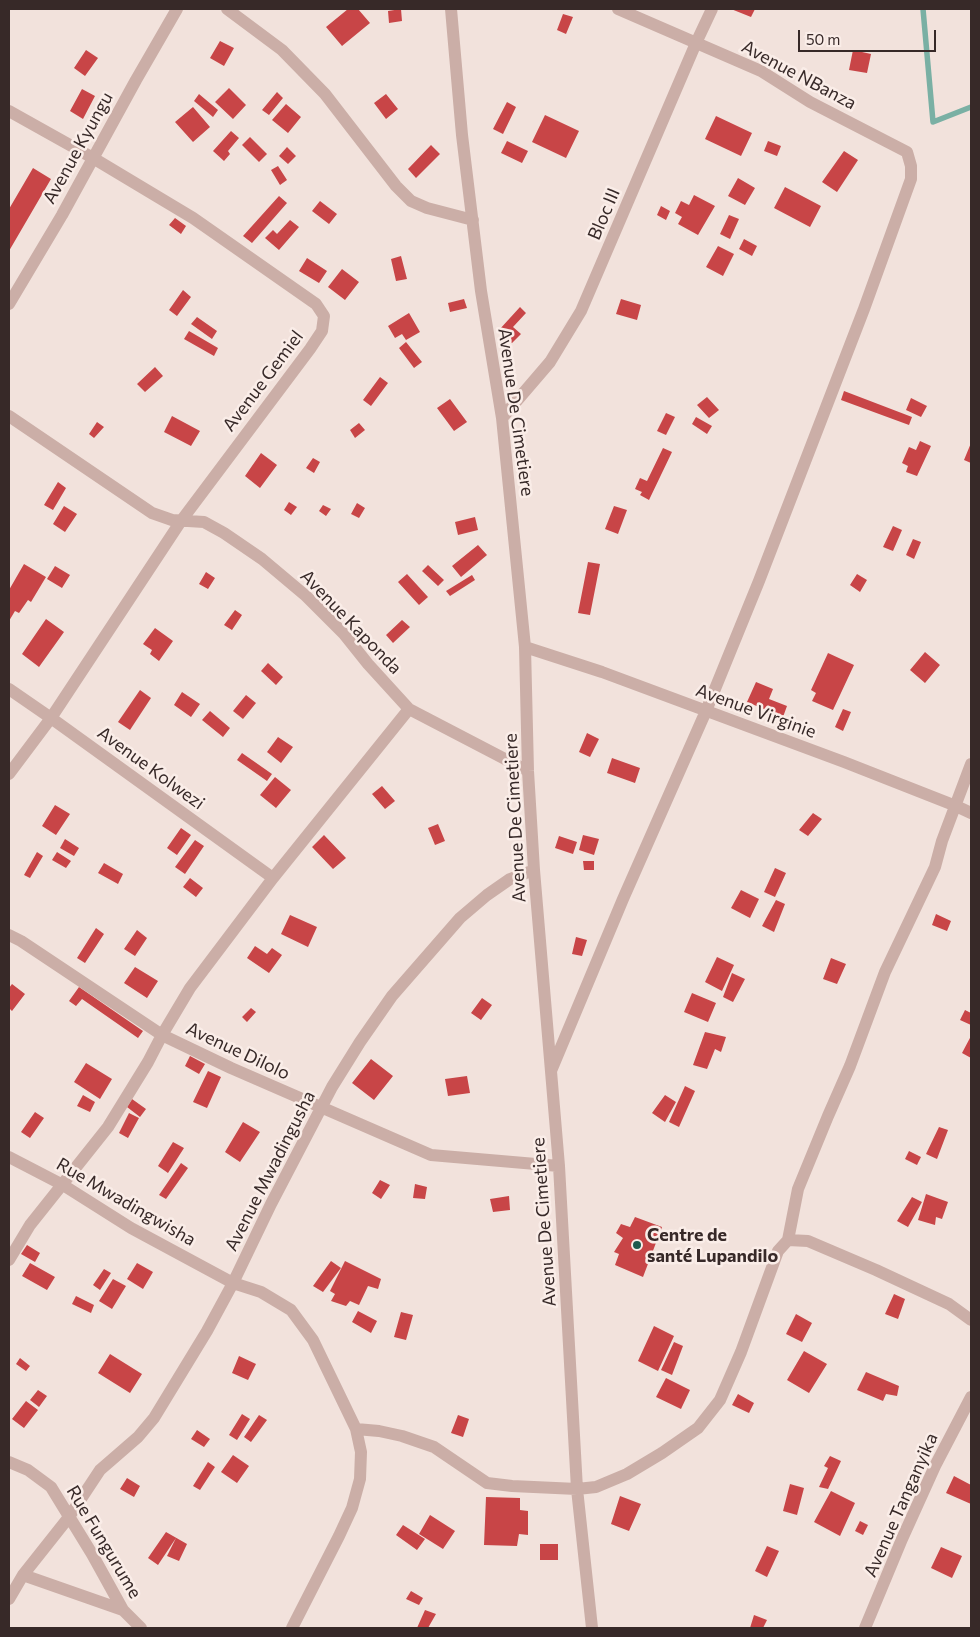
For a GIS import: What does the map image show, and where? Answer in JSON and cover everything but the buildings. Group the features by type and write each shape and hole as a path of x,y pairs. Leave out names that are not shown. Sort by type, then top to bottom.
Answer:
{"street":[{"name":"Avenue Kyungu","path":"9,304 62,215 177,9"},
{"path":"228,9 282,50 325,94 396,186 411,201 427,208 473,220"},
{"name":"Avenue De Cimetiere","path":"450,9 462,135 482,292 502,418 526,647 528,771 534,870 559,1166 577,1489 592,1628"},
{"name":"Avenue NBanza","path":"618,9 761,71 810,102 907,152 912,166 910,179 864,309 759,581 706,711"},
{"name":"Bloc III","path":"502,418 550,362 582,311 712,9"},
{"name":"Avenue Gemiel","path":"9,111 194,218 316,304 324,316 322,331 310,349 180,521 51,718 9,774"},
{"name":"Avenue Kaponda","path":"9,416 152,513 172,520 204,522 262,559 306,596 331,621 409,709"},
{"name":"Avenue Virginie","path":"526,647 602,672 844,762 956,806 971,814"},
{"name":"Avenue Kolwezi","path":"9,688 273,878"},
{"path":"9,1260 30,1225 108,1127 190,988 273,878 409,709 528,771"},
{"path":"550,1073 622,898 706,711"},
{"path":"356,1429 394,1434 434,1447 487,1483 577,1489 596,1487 626,1474 662,1453 698,1428 720,1400 741,1352 778,1251 788,1240 798,1189 850,1066 885,972 935,867 971,764"},
{"name":"Avenue Mwadingusha","path":"9,1599 24,1575 69,1517 100,1470 138,1437 154,1418 208,1331 321,1108 360,1042 392,996 460,918 487,895 510,880 534,870"},
{"name":"Avenue Dilolo","path":"9,935 21,941 162,1035 231,1068 431,1155 559,1166"},
{"name":"Rue Mwadingwisha","path":"9,1157 63,1184 131,1228 233,1283 261,1292 291,1310 313,1340 356,1429 361,1452 360,1479 352,1508 292,1628"},
{"path":"788,1240 808,1241 876,1270 950,1304 971,1320"},
{"name":"Avenue Tanganyika","path":"865,1628 931,1474 971,1397"},
{"name":"Rue Fungurume","path":"9,1462 28,1470 51,1487 123,1610 141,1628"},
{"path":"24,1575 123,1610"}],"waterway":[{"path":"923,9 933,122 971,107"}],"place":[{"name":"Centre de santé Lupandilo","path":"637,1245"}]}
